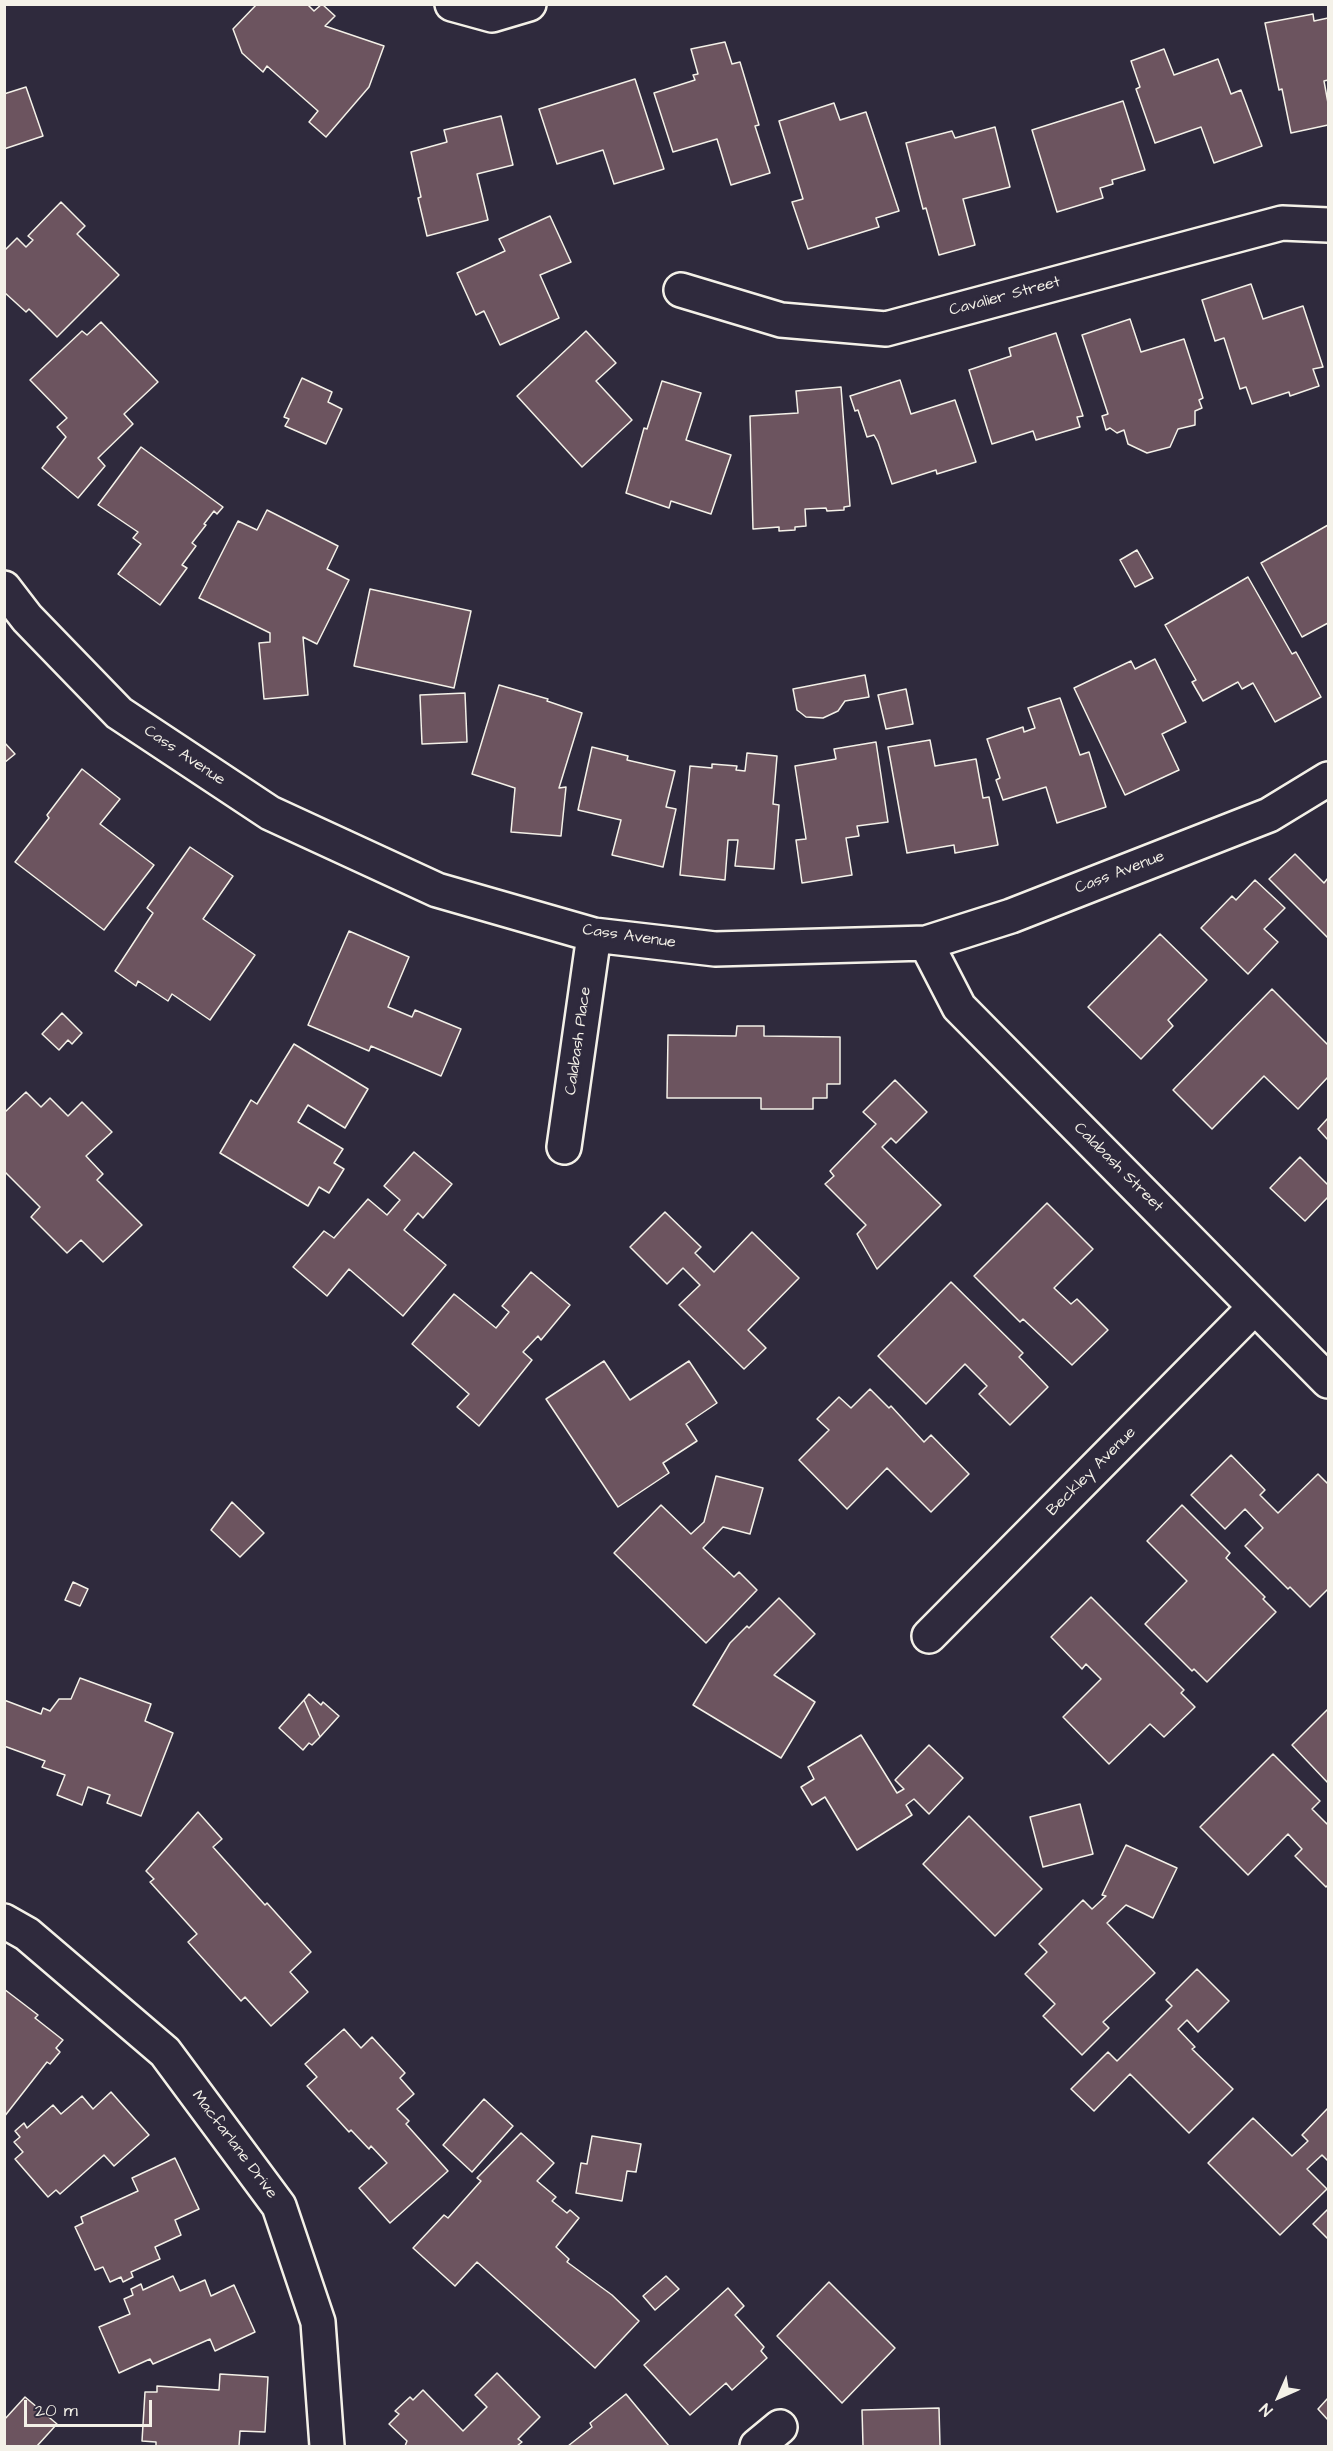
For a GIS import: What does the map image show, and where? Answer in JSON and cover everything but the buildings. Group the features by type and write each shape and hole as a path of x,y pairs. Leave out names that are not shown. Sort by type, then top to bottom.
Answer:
{"street":[{"path":"452,4 492,15 529,4"},
{"name":"Cavalier Street","path":"681,290 781,320 886,329 1282,223 1329,225"},
{"name":"Cass Avenue","path":"4,588 27,618 119,713 270,813 436,890 594,935 715,948 926,943 1011,916 1269,815 1329,779"},
{"name":"Calabash Place","path":"564,1147 594,935"},
{"name":"Calabash Street","path":"926,943 959,1007 1255,1308 1329,1380"},
{"name":"Beckley Avenue","path":"929,1636 1255,1308"},
{"name":"Macfarlane Drive","path":"4,1921 27,1934 165,2052 279,2206 318,2322 327,2446"}]}
